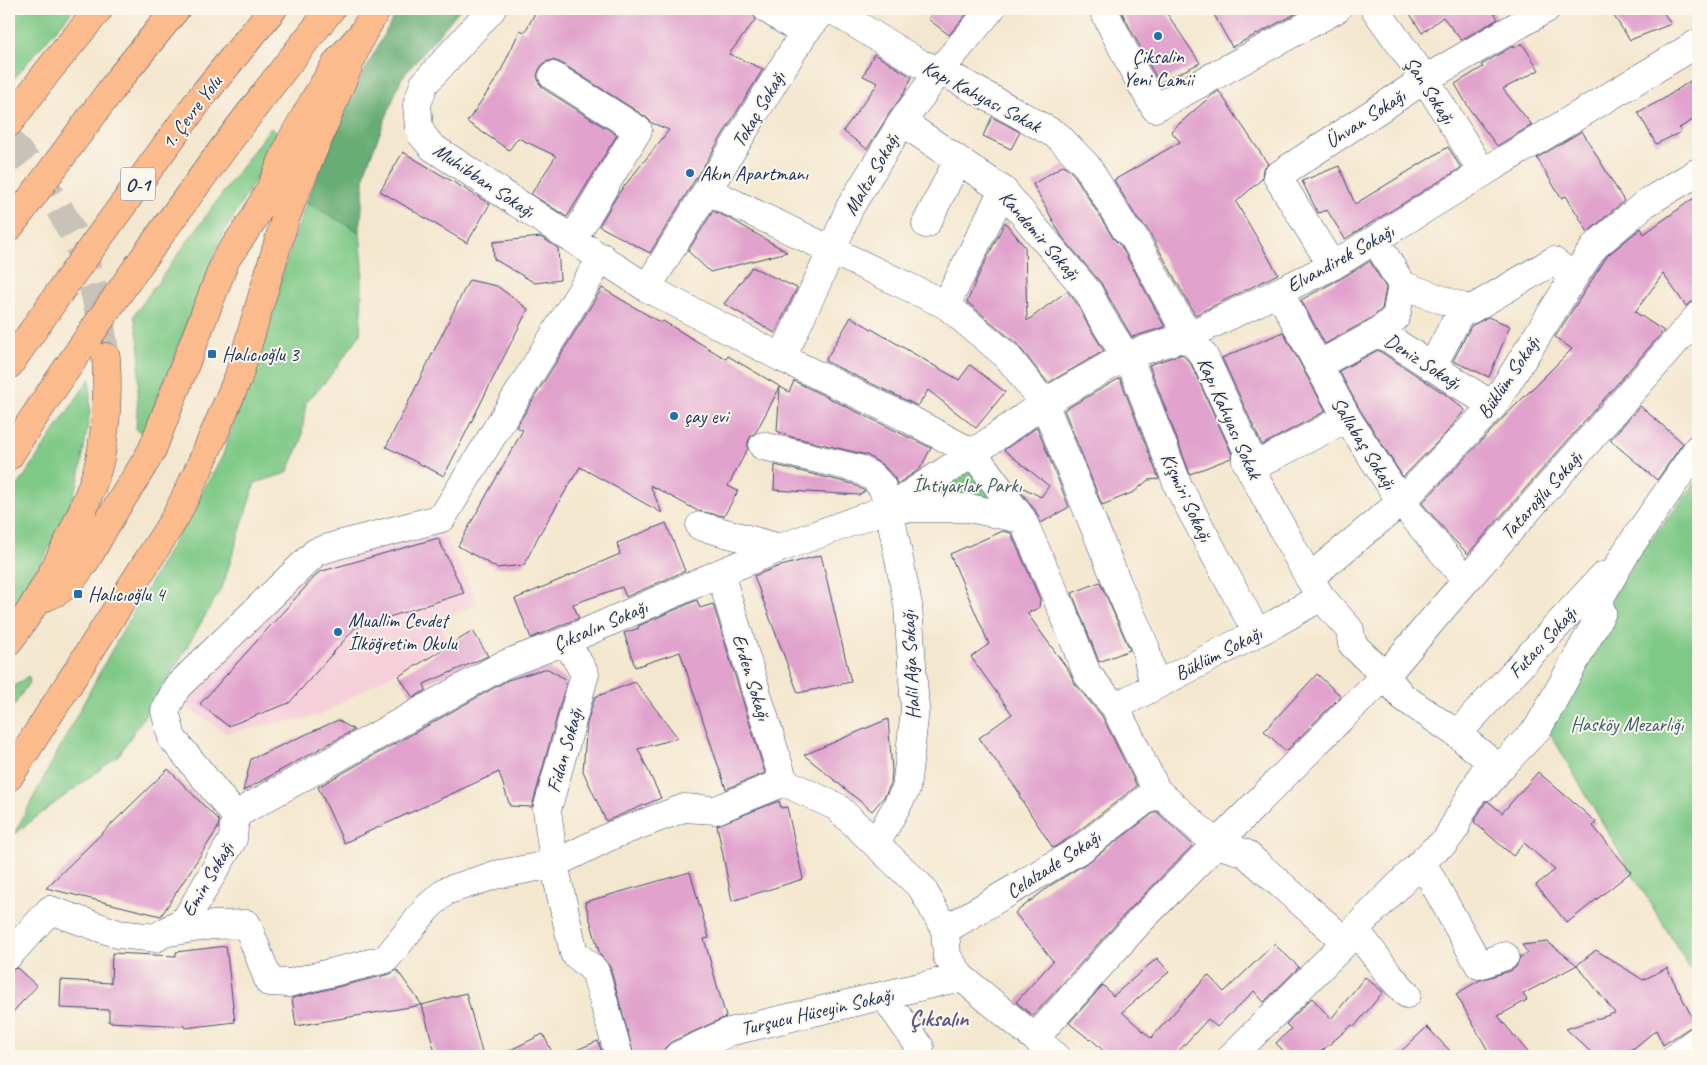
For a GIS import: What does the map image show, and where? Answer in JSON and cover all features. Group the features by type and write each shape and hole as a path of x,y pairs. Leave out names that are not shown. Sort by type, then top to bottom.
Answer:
{"highway":[{"path":"9,122 48,71 100,9"},
{"path":"9,228 120,79 176,9"},
{"name":"1. Çevre Yolu","path":"9,365 68,280 200,100 273,9"},
{"path":"9,456 112,302 202,175 331,9"},
{"path":"9,776 175,518 197,473 238,378 285,219 295,193 362,34 377,9"},
{"path":"37,601 62,589 78,573 91,554 108,520 143,466 152,450 226,259 253,220 270,189 292,141 337,62 362,34"},
{"path":"9,641 53,574 97,470 106,418 108,383 106,357"}],"street":[{"name":"Muhibban Sokağı","path":"492,9 424,84 417,105 419,126 422,135 432,147 647,288 973,453"},
{"path":"767,9 804,33"},
{"name":"Tokaç Sokağı","path":"647,288 804,33 824,9"},
{"name":"Kapı Kahyası Sokak","path":"831,9 921,64 940,70 1058,136 1087,166 1126,230 1134,236 1188,336 1204,356 1248,452 1246,461 1315,588 1350,630 1352,644 1386,676 1403,697 1457,734 1490,761 1445,842"},
{"name":"Maltız Sokağı","path":"782,358 850,207 902,122 940,70 991,9"},
{"path":"1103,9 1155,108 1337,9"},
{"name":"Şan Sokağı","path":"1375,9 1425,79 1483,172"},
{"name":"Ünvan Sokağı","path":"1332,266 1277,176 1425,79 1546,9"},
{"name":"Elvandirek Sokağı","path":"973,453 1044,403 1128,355 1188,336 1332,266 1483,172 1698,43"},
{"path":"553,76 638,130 572,239"},
{"name":"Kandemir Sokağı","path":"902,122 1003,190 1089,293 1120,347 1128,355"},
{"path":"926,224 958,160"},
{"name":"Büklüm Sokağı","path":"1115,708 1257,633 1315,588 1493,406 1595,246 1646,203 1698,172"},
{"path":"946,305 1003,190"},
{"path":"708,191 946,305 1007,356 1044,403 1118,585 1145,646 1154,686"},
{"path":"1375,239 1402,285 1470,310 1554,261 1574,277"},
{"path":"235,815 172,738 166,711 177,687 316,552 442,518 602,257"},
{"path":"1318,365 1378,332 1396,317 1402,285"},
{"name":"Sallabaş Sokağı","path":"1279,292 1347,418 1401,502 1461,574 1462,584"},
{"path":"1432,367 1463,307"},
{"name":"Tataroğlu Sokağı","path":"1035,1038 1140,921 1341,718 1386,676 1462,584 1698,316"},
{"name":"Deniz Sokağı","path":"1378,332 1493,406"},
{"name":"Kişmiri Sokağı","path":"1128,355 1180,488 1257,633"},
{"path":"1250,468 1347,418"},
{"name":"Halil Ağa Sokağı","path":"763,446 859,469 873,477 882,487 889,508 908,605 915,709 906,789 876,844"},
{"path":"1243,1053 1350,936 1422,862 1445,842 1500,768 1538,728 1602,612 1598,603 1628,549 1698,448"},
{"path":"973,453 1022,519 1064,614 1087,674 1115,708 1157,792 1216,844 1245,853 1350,936 1407,994"},
{"name":"Çıksalın Sokağı","path":"235,815 504,665 566,641 780,548 889,508 973,453"},
{"path":"889,508 969,508 1022,519"},
{"path":"700,526 780,548"},
{"name":"Futacı Sokağı","path":"1457,734 1628,549"},
{"name":"Erden Sokağı","path":"720,573 784,782"},
{"name":"Fidan Sokağı","path":"566,641 585,674 547,810 554,864 574,953 595,971 619,1056"},
{"path":"163,933 213,925 247,924 269,982 290,983 386,959 428,907 446,891 495,876 554,864 613,835 684,808 716,810 784,782 837,807 922,888 945,930 947,956 961,977 1055,1056"},
{"name":"Celalzade Sokağı","path":"945,930 1080,849 1157,792"},
{"name":"Emin Sokağı","path":"9,955 50,910 118,934 156,938 186,919 233,839 235,815"},
{"path":"1422,862 1479,965 1504,956"},
{"name":"Turşucu Hüseyin Sokağı","path":"678,1056 729,1032 961,977"},
{"path":"884,996 920,1047 918,1056"},
{"path":"1677,1056 1698,1040"}],"shaded area":[{"name":"Muallim Cevdet İlköğretim Okulu","path":"437,519 478,604 438,621 447,642 320,715 226,733 183,704 177,687 316,552"}],"green space":[{"path":"9,9 74,9 9,84"},
{"path":"398,9 460,9 401,79 365,171 360,232 306,202 355,88"},
{"path":"270,128 282,134 221,238 144,433 136,430 140,350 134,315"},
{"path":"306,202 360,232 363,266 360,335 327,380 306,402 301,442 287,473 255,483 223,585 169,678 119,755 14,834 109,655 222,457"},
{"path":"90,378 90,412 79,479 64,523 20,600 9,614 9,499"},
{"name":"İhtiyarlar Parkı","path":"973,453 1022,519 889,508"},
{"name":"Hasköy Mezarlığı","path":"1698,480 1698,981 1631,872 1547,728 1606,605 1644,548"},
{"path":"28,676 30,681 9,713 9,690"}],"building":[{"path":"537,9 751,9 756,19 729,54 763,69 650,253 599,226 618,194 669,130 652,123 646,117 561,63 553,60 545,62 537,75 539,83 544,89 617,135 567,217 531,194 556,156 518,138 509,150 467,122 499,75 520,30 525,32"},
{"path":"936,9 971,9 949,35 928,19"},
{"name":"Çiksalin Yeni Camii","path":"1120,9 1164,9 1200,63 1159,83"},
{"path":"1211,9 1305,9 1232,47"},
{"path":"1407,9 1492,9 1498,19 1461,40 1443,17 1422,33"},
{"path":"1609,9 1661,9 1671,24 1630,40"},
{"path":"1522,43 1539,70 1503,89 1532,125 1497,146 1470,110 1455,84 1483,67 1481,65 1513,46 1514,48"},
{"path":"874,54 912,77 904,93 867,149 843,131 878,83 863,76"},
{"path":"1698,76 1698,117 1679,128 1681,132 1656,144 1638,112 1660,101"},
{"path":"1219,91 1268,164 1263,169 1262,179 1236,202 1278,274 1195,315 1147,228 1138,220 1114,180 1180,142 1171,131"},
{"path":"992,117 1020,132 1011,149 983,136"},
{"path":"1582,131 1624,201 1588,232 1566,196 1561,198 1537,158"},
{"path":"1448,147 1461,168 1345,239 1327,210 1318,213 1302,181 1339,166 1355,204"},
{"path":"403,152 490,204 467,243 380,191"},
{"path":"1064,165 1075,176 1113,238 1121,246 1165,327 1132,337 1101,283 1062,237 1033,184"},
{"path":"1698,195 1698,301 1693,301 1686,306 1663,274 1635,312 1664,331 1468,554 1422,503 1572,349 1555,337 1608,255 1641,228 1644,234"},
{"path":"713,211 729,218 787,252 710,272 688,251"},
{"path":"1005,222 1025,247 1027,321 1067,291 1076,302 1104,351 1048,383 1017,344 967,302"},
{"path":"541,237 558,248 560,280 535,283 494,259 493,242"},
{"path":"1370,261 1386,288 1382,309 1370,319 1325,344 1301,300"},
{"path":"752,267 797,288 775,333 724,304"},
{"path":"469,280 497,286 528,309 444,476 386,447"},
{"path":"602,288 661,323 663,321 726,359 728,356 789,392 794,381 931,448 920,469 897,484 894,477 884,466 867,455 788,436 777,431 780,387 756,432 751,436 748,448 728,486 738,491 724,516 698,511 650,485 662,513 580,467 539,535 524,565 497,568 458,546 523,430 516,427"},
{"path":"851,317 959,380 970,365 1005,392 976,428 928,390 918,406 825,361"},
{"path":"1488,317 1510,326 1489,377 1453,361 1471,326"},
{"path":"1283,332 1326,411 1262,445 1222,358"},
{"path":"1378,350 1445,394 1465,410 1447,432 1403,477 1360,410 1339,371"},
{"path":"1182,354 1191,364 1232,454 1231,458 1190,474 1149,365"},
{"path":"1120,378 1159,479 1148,480 1134,492 1102,505 1064,410"},
{"path":"1640,406 1683,443 1657,480 1610,440"},
{"path":"1037,427 1069,507 1041,523 1035,510 1014,483 1041,497 1049,486 1004,450"},
{"path":"775,465 853,484 865,491 859,495 774,490"},
{"path":"666,523 685,571 626,597 622,587 573,604 579,618 531,638 515,599 620,554 617,543"},
{"path":"1003,531 1011,533 1040,599 1039,608 1027,613 1069,671 1075,684 1102,716 1137,786 1072,836 1053,848 1019,796 1021,795 979,738 1012,714 971,657 989,644 950,554"},
{"name":"Muallim Cevdet İlköğretim Okulu","path":"438,538 464,593 355,628 289,703 228,726 200,704 319,572"},
{"path":"821,555 851,682 798,693 754,576 774,568"},
{"path":"1100,582 1130,650 1099,662 1072,593"},
{"path":"697,600 700,608 713,604 765,773 726,789 680,652 635,667 624,633 639,628 638,626"},
{"path":"473,631 488,656 424,684 426,690 413,698 399,676"},
{"path":"548,669 567,680 532,807 510,806 499,772 344,843 318,787 508,680"},
{"path":"1317,674 1341,696 1286,751 1264,731"},
{"path":"635,682 678,738 638,749 661,798 606,821 583,771 587,723 595,697"},
{"path":"888,719 892,770 891,784 884,797 872,811 804,755"},
{"path":"338,720 354,730 243,791 251,759"},
{"path":"168,769 219,821 218,828 161,916 46,888"},
{"path":"1538,772 1596,822 1593,826 1631,872 1567,923 1536,885 1555,870 1524,843 1513,856 1474,822 1486,801 1502,813"},
{"path":"779,801 781,808 787,807 803,879 732,901 717,825"},
{"path":"1156,811 1193,845 1128,911 1033,1016 1016,1002 1053,961 1015,913 1051,885 1090,861"},
{"path":"690,872 709,938 704,939 726,1017 671,1042 665,1048 663,1056 634,1056 610,967 600,955 585,902"},
{"path":"1548,942 1577,965 1523,994 1527,1000 1498,1016 1531,1056 1491,1056 1456,994 1480,980 1510,971 1516,967 1520,957 1528,953 1522,945"},
{"path":"1274,944 1299,967 1264,1002 1254,991 1217,1027 1208,1019 1174,1056 1109,1056 1091,1039 1069,1023 1103,985 1113,996 1157,958 1169,972 1122,1012 1151,1038 1208,975 1224,992"},
{"path":"226,946 235,1022 185,1028 185,1026 109,1022 109,1010 60,1008 61,980 111,983 112,953 176,956 176,952"},
{"path":"1596,950 1643,980 1667,968 1696,1025 1663,1045 1656,1030 1634,1048 1614,1056 1595,1056 1566,1029 1615,1013 1577,965"},
{"path":"17,968 37,986 9,1016 9,970"},
{"path":"397,970 422,1005 296,1026 292,998 390,974"},
{"path":"1365,977 1383,992 1354,1027 1352,1025 1316,1056 1288,1056 1276,1043 1291,1029 1286,1024 1312,998 1331,1019"},
{"path":"466,993 483,1056 436,1056 422,1005"},
{"path":"1427,1027 1455,1056 1396,1056"},
{"path":"543,1034 554,1056 498,1056"},
{"path":"598,1041 603,1056 562,1056"}],"tunnel":[{"path":"9,141 44,184 64,216 80,250 93,289 106,357"}],"place":[{"name":"Çiksalin Yeni Camii","path":"1158,36"},
{"name":"Akın Apartmanı","path":"690,173"},
{"name":"Halıcıoğlu 3","path":"212,354"},
{"name":"çay evi","path":"674,416"},
{"name":"Halıcıoğlu 4","path":"78,594"},
{"name":"Muallim Cevdet İlköğretim Okulu","path":"338,632"}],"district":[{"name":"Çıksalın","path":"939,1018"}]}
